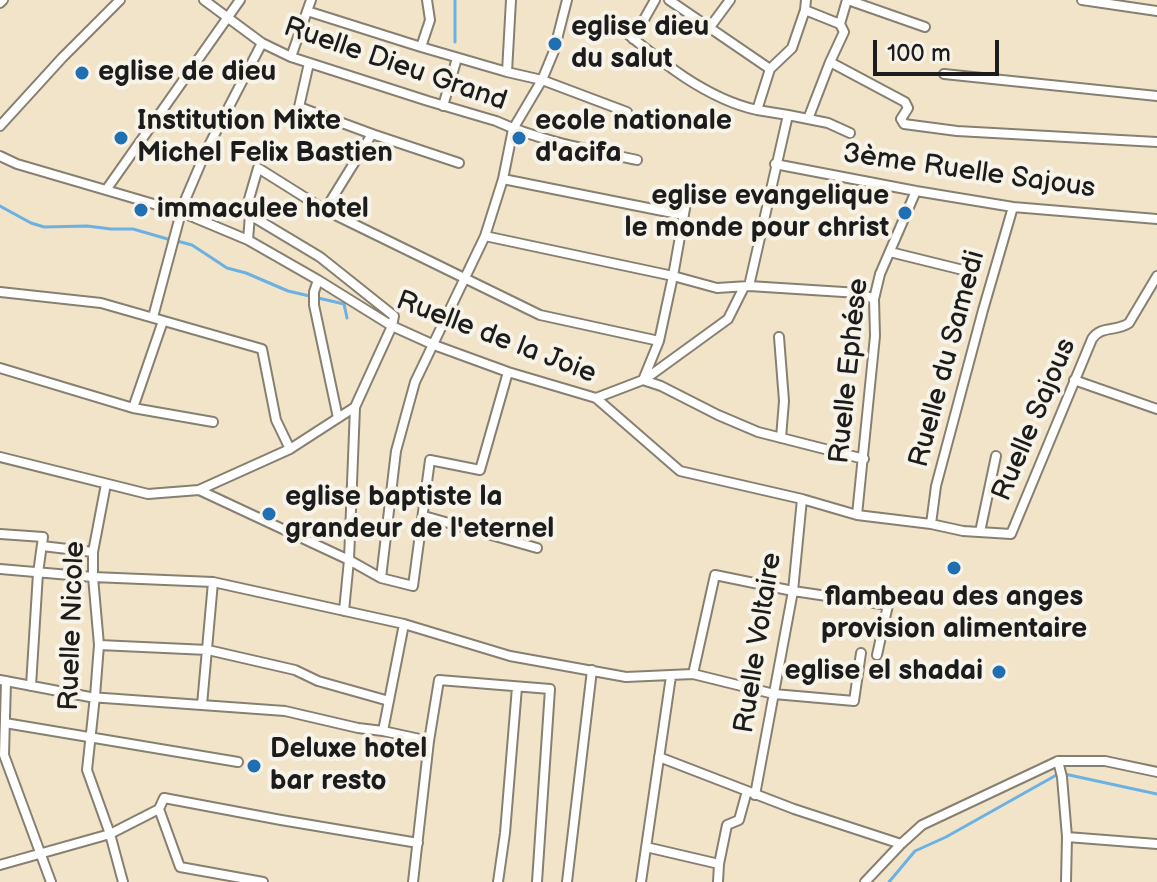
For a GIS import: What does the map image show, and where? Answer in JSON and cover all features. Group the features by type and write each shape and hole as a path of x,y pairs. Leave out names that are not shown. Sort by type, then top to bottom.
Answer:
{"street":[{"path":"0,126 120,0"},
{"name":"Ruelle Dieu Grand","path":"204,0 262,43 291,57 513,129 637,160"},
{"path":"106,190 240,0"},
{"path":"291,57 311,0"},
{"path":"421,47 430,20 427,0"},
{"path":"507,72 511,0"},
{"path":"381,578 396,451 415,382 485,236 503,179 513,129 542,80 554,51 567,0"},
{"path":"633,39 655,0"},
{"path":"669,0 770,69"},
{"path":"710,27 730,0"},
{"path":"757,110 770,69 792,48 806,0"},
{"path":"840,24 847,0 925,27"},
{"path":"1082,0 1157,10"},
{"path":"805,10 840,24 844,32 808,119"},
{"path":"307,11 457,58 542,80 627,112"},
{"path":"619,27 661,62 727,102 828,123 850,133"},
{"name":"Ruelle Dieu Grand","path":"153,317 181,212 206,151 262,43"},
{"path":"443,106 457,58"},
{"path":"830,62 905,102 908,108 901,119 904,124 957,131 1157,142"},
{"path":"309,63 299,107 459,163"},
{"path":"944,74 1157,96"},
{"path":"596,398 643,380 728,319 746,287 788,115"},
{"path":"325,210 372,134"},
{"name":"Ruelle de la Joie","path":"0,156 17,164 181,212 248,240 392,326 434,345 508,372 596,398 680,471 857,515 931,524"},
{"name":"3ème Ruelle Sajous","path":"775,164 1013,207 1157,219"},
{"path":"248,240 250,215 247,206 258,168 325,210 540,315 659,341"},
{"path":"503,179 683,215"},
{"path":"643,380 659,341 683,215 691,189"},
{"name":"Ruelle Ephése","path":"857,515 875,336 874,299 880,274 916,191"},
{"name":"Ruelle du Samedi","path":"931,524 936,486 1013,207"},
{"path":"250,215 320,257 394,316 355,407 344,611"},
{"path":"485,236 717,288 859,293 874,299"},
{"path":"890,252 967,271"},
{"name":"Ruelle Sajous","path":"931,524 963,531 1011,534 1096,333 1129,323 1157,276"},
{"path":"318,280 314,305 338,418"},
{"path":"0,292 101,303 262,349 276,420 290,449"},
{"path":"133,408 163,321"},
{"path":"779,337 784,401 781,438"},
{"path":"0,368 133,408 213,422"},
{"path":"199,490 381,578 413,586 430,460 480,470 508,372"},
{"path":"643,380 758,432 864,459"},
{"path":"1074,380 1157,409"},
{"path":"0,457 148,494 199,490 290,449 355,407"},
{"path":"980,532 996,456"},
{"name":"Ruelle Nicole","path":"106,484 93,552 99,645 87,770 110,834"},
{"name":"Ruelle Voltaire","path":"719,864 727,825 739,820 751,793 774,694 793,591 802,499"},
{"path":"424,516 537,548"},
{"path":"0,534 43,537 31,686"},
{"path":"42,546 93,552"},
{"path":"0,569 213,582 404,624 510,656 626,677 693,674 774,694 854,701 861,653"},
{"path":"693,674 715,575 793,591 888,605 877,655"},
{"path":"202,705 213,582"},
{"path":"383,731 404,624"},
{"path":"99,645 208,650 295,670 318,681 389,701"},
{"path":"567,882 592,670"},
{"path":"641,882 671,676"},
{"path":"413,882 439,680 550,689 537,882"},
{"path":"51,882 4,755 3,681 95,696 285,711 429,741"},
{"path":"498,882 517,687"},
{"path":"5,723 238,762"},
{"path":"659,757 751,793 901,844"},
{"path":"865,882 922,825 1060,769 1105,761 1157,772"},
{"path":"1060,769 1068,881"},
{"path":"0,865 110,834 159,809 164,798 418,843"},
{"path":"159,809 180,867 221,878 263,882"},
{"path":"110,834 123,882"},
{"path":"1067,837 1157,844"},
{"path":"646,847 719,864 718,882"}],"waterway":[{"path":"455,0 455,42"},
{"path":"0,206 44,227 133,229 171,240"},
{"path":"177,241 192,245 227,268 288,291 344,304 347,318"},
{"path":"889,882 915,851 1060,773 1157,794"}],"place":[{"name":"eglise dieu du salut","path":"555,44"},
{"name":"eglise de dieu","path":"82,73"},
{"name":"Institution Mixte Michel Felix Bastien","path":"121,138"},
{"name":"ecole nationale d'acifa","path":"519,138"},
{"name":"immaculee hotel","path":"141,210"},
{"name":"eglise evangelique le monde pour christ","path":"905,213"},
{"name":"eglise baptiste la grandeur de l'eternel","path":"269,514"},
{"name":"flambeau des anges provision alimentaire","path":"954,568"},
{"name":"eglise el shadai","path":"999,672"},
{"name":"Deluxe hotel bar resto","path":"254,766"}]}
